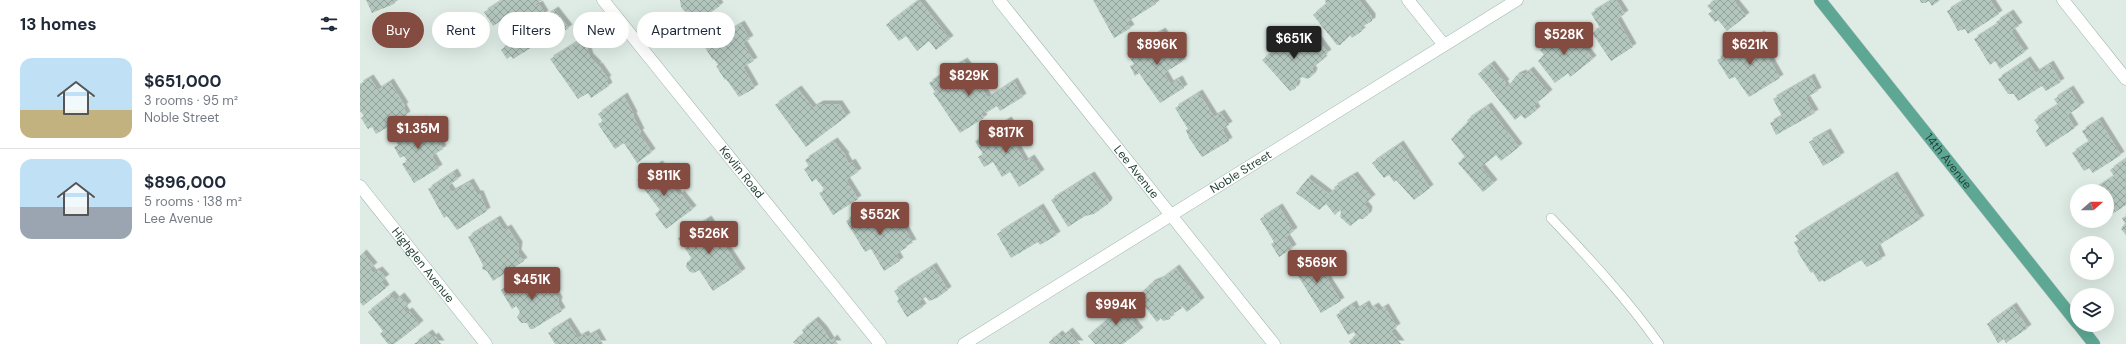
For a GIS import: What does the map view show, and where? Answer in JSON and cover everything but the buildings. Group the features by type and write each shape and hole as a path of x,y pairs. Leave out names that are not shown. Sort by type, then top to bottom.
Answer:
{"main road":[{"name":"14th Avenue","path":"1820,0 2070,314"},
{"name":"14th Avenue","path":"2084,332 2094,344"}],"street":[{"name":"Kevlin Road","path":"603,0 880,344"},
{"name":"Lee Avenue","path":"999,0 1274,344"},
{"path":"1408,0 1444,45"},
{"name":"Noble Street","path":"964,344 1517,0"},
{"path":"2063,0 2126,79"},
{"name":"Highglen Avenue","path":"360,186 486,344"}],"lane":[{"path":"1551,218 1593,264 1659,344"}]}
